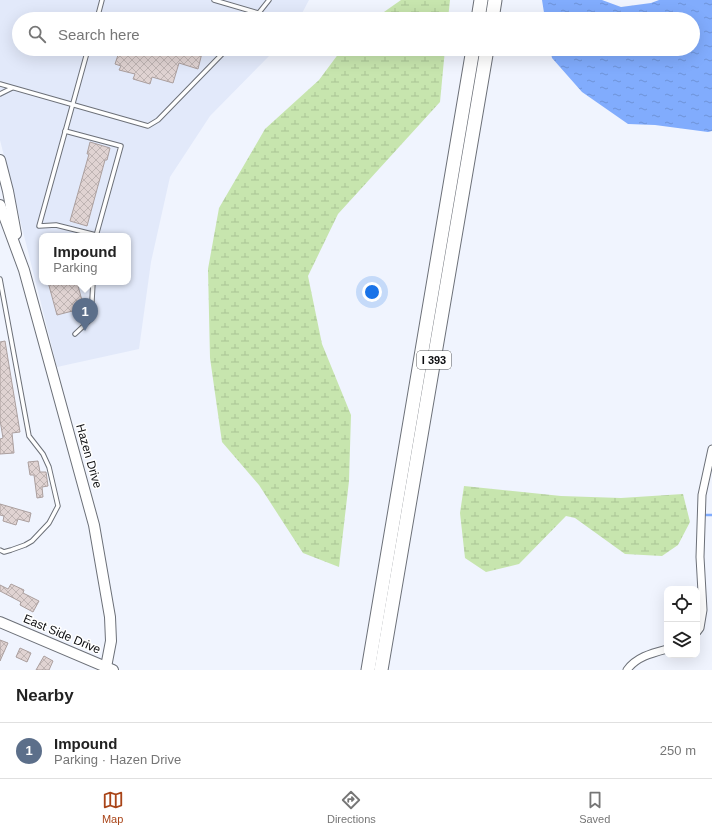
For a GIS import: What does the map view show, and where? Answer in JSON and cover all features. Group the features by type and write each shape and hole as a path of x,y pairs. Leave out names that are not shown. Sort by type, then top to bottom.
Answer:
{"highway":[{"path":"479,12 481,0"},
{"path":"493,12 495,0"},
{"name":"I 393","path":"368,670 472,56"},
{"name":"I 393","path":"382,670 485,56"},
{"path":"390,670 408,513"},
{"path":"362,670 383,582"}],"street":[{"name":"Hazen Drive","path":"0,160 8,191 20,256 94,525 110,617 110,668"},
{"name":"Hazen Drive","path":"0,205 20,256"},
{"path":"700,628 703,610 700,557 701,502 712,449"},
{"name":"East Side Drive","path":"0,622 110,668"},
{"path":"627,670 631,664 638,659 664,650"}],"lane":[{"path":"99,12 102,0"},
{"path":"214,0 255,12"},
{"path":"259,12 269,0"},
{"path":"85,233 56,225 39,226 86,56"},
{"path":"0,84 140,125 152,125 220,56"},
{"path":"0,94 13,88"},
{"path":"65,130 121,146 97,233"},
{"path":"0,279 29,436 43,454 49,466 58,506 49,523 32,540 25,545 11,550 4,552 0,550"},
{"path":"75,334 91,319 93,285"}],"shaded area":[{"path":"0,0 309,0 303,12 12,12 12,56 269,56 210,116 170,177 151,262 139,349 57,367 0,140"}],"green space":[{"path":"401,0 450,0 449,12 384,12"},
{"path":"337,56 444,56 440,102 338,214 308,276 322,344 351,415 349,481 339,567 303,553 259,485 222,442 210,358 208,269 219,208 265,129 319,80"},
{"path":"464,486 561,496 621,498 683,494 690,522 678,545 662,556 625,554 575,518 566,516 519,564 486,572 465,558 460,513"}],"water":[{"path":"542,0 602,0 621,7 651,3 659,0 712,0 712,131 708,132 655,125 628,124 582,92 552,56 700,56 700,12 544,12"}],"building":[{"path":"118,56 201,56 198,69 179,63 173,83 152,77 150,84 133,79 135,74 119,70 121,66 115,64"},
{"path":"90,142 110,148 107,160 105,160 87,226 70,221 89,154 87,154"},
{"path":"49,285 78,285 84,308 57,315"},
{"path":"5,341 20,432 12,433 14,453 0,454 0,439 3,438 0,420 0,342"},
{"path":"38,461 40,472 46,472 48,486 42,487 43,497 37,498 34,475 30,475 28,462"},
{"path":"0,504 31,513 29,522 18,519 16,525 3,521 4,516 0,515"},
{"path":"11,584 24,590 23,593 39,601 33,612 20,605 21,602 0,591 0,585 8,589"},
{"path":"0,640 8,643 0,661"},
{"path":"20,648 31,653 27,662 16,657"},
{"path":"44,656 53,661 49,670 36,670"}],"waterway":[{"path":"706,515 712,515"}],"place":[{"name":"Impound","path":"85,331"}]}
